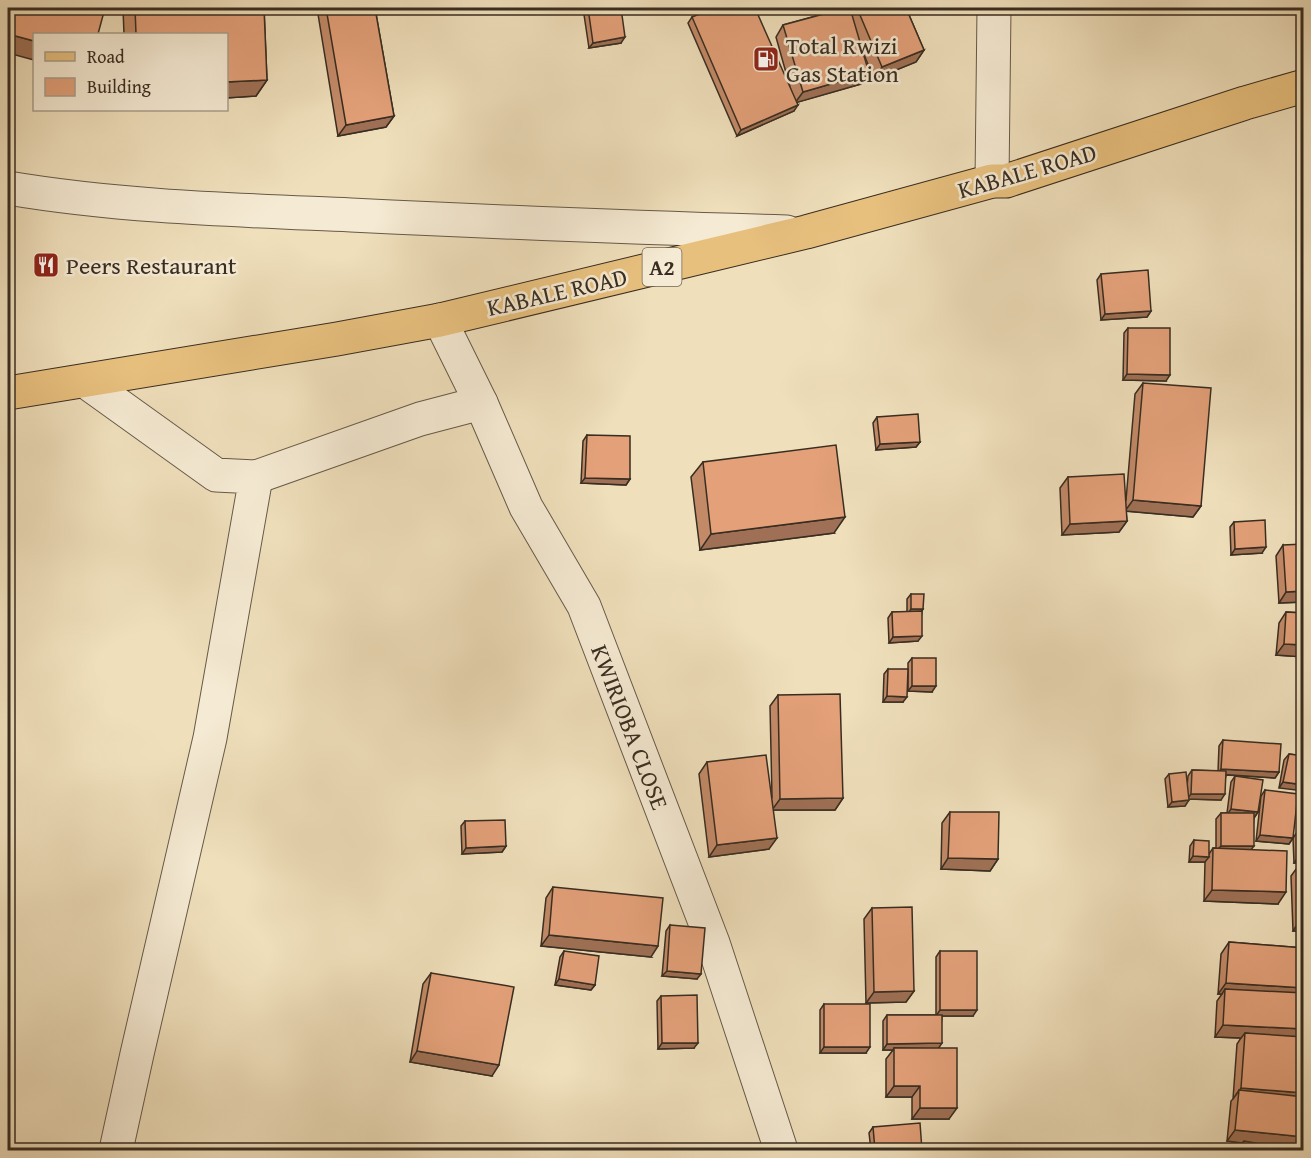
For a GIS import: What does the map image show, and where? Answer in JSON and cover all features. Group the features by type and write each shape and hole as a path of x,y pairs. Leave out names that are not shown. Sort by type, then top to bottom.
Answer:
{"main road":[{"name":"KABALE ROAD","path":"8,393 440,320 806,232 992,181 1006,181 1304,86"}],"street":[{"path":"992,181 994,8"},
{"path":"8,188 60,197 227,209 630,228 806,232"},
{"name":"KWIRIOBA CLOSE","path":"440,320 481,403 526,507 584,606 713,943 781,1150"},
{"path":"85,381 216,475 256,477 420,419 481,403"},
{"path":"116,1150 210,738 256,477"}],"building":[{"path":"8,8 105,8 98,33 33,33 33,41 8,34"},
{"path":"135,8 193,8 194,12 264,8 267,80 228,82 228,33 136,33"},
{"path":"326,8 375,8 394,116 346,125"},
{"path":"588,8 621,8 625,37 593,43"},
{"path":"714,8 755,8 798,105 741,130 692,17"},
{"path":"850,8 869,73 803,92 783,25"},
{"path":"857,8 906,8 924,50 882,67"},
{"path":"1148,270 1151,311 1105,314 1101,274"},
{"path":"1128,328 1170,328 1170,375 1127,374"},
{"path":"1143,383 1211,388 1201,506 1133,500"},
{"path":"918,414 920,442 880,444 877,417"},
{"path":"587,435 630,436 630,479 585,478"},
{"path":"836,445 845,517 711,534 703,462"},
{"path":"1124,474 1127,521 1070,524 1068,477"},
{"path":"1265,520 1266,547 1235,549 1234,522"},
{"path":"1304,544 1304,591 1286,592 1283,545"},
{"path":"911,594 924,594 923,609 911,609"},
{"path":"922,611 922,636 893,637 892,612"},
{"path":"1286,612 1304,613 1304,645 1284,644"},
{"path":"912,658 936,658 936,686 912,686"},
{"path":"888,669 908,669 907,697 887,696"},
{"path":"840,694 843,798 780,799 778,695"},
{"path":"1223,740 1281,744 1279,772 1221,769"},
{"path":"1289,754 1304,756 1304,785 1283,782"},
{"path":"766,755 777,838 717,845 707,762"},
{"path":"1192,770 1226,771 1225,794 1191,794"},
{"path":"1186,772 1189,800 1172,802 1169,774"},
{"path":"1235,776 1263,780 1258,812 1231,809"},
{"path":"1265,790 1298,794 1293,838 1260,835"},
{"path":"950,812 999,812 998,859 948,858"},
{"path":"1221,813 1254,813 1254,846 1221,846"},
{"path":"505,820 506,846 466,848 465,821"},
{"path":"1297,832 1304,832 1304,857 1298,857"},
{"path":"1194,840 1209,841 1209,857 1193,856"},
{"path":"1213,848 1287,851 1286,892 1212,890"},
{"path":"1304,864 1304,920 1300,920 1299,865"},
{"path":"553,887 663,898 658,946 549,935"},
{"path":"912,907 914,991 874,992 872,908"},
{"path":"670,925 705,928 701,974 667,971"},
{"path":"1229,942 1304,948 1304,988 1226,983"},
{"path":"564,951 599,956 595,985 559,979"},
{"path":"940,951 977,951 977,1010 940,1010"},
{"path":"431,973 514,987 499,1065 417,1051"},
{"path":"1225,989 1304,993 1304,1029 1223,1025"},
{"path":"697,995 698,1043 662,1043 661,996"},
{"path":"824,1004 870,1004 870,1047 824,1047"},
{"path":"887,1015 942,1015 942,1043 887,1044"},
{"path":"1245,1033 1304,1037 1304,1093 1241,1088"},
{"path":"894,1048 957,1048 957,1108 920,1108 920,1086 894,1086"},
{"path":"1239,1090 1304,1097 1304,1137 1235,1130"},
{"path":"920,1123 922,1150 875,1150 873,1127"},
{"path":"1244,1141 1294,1150 1242,1150"}],"place":[{"name":"Total Rwizi Gas Station","path":"766,59"},
{"name":"Peers Restaurant","path":"46,265"}]}
